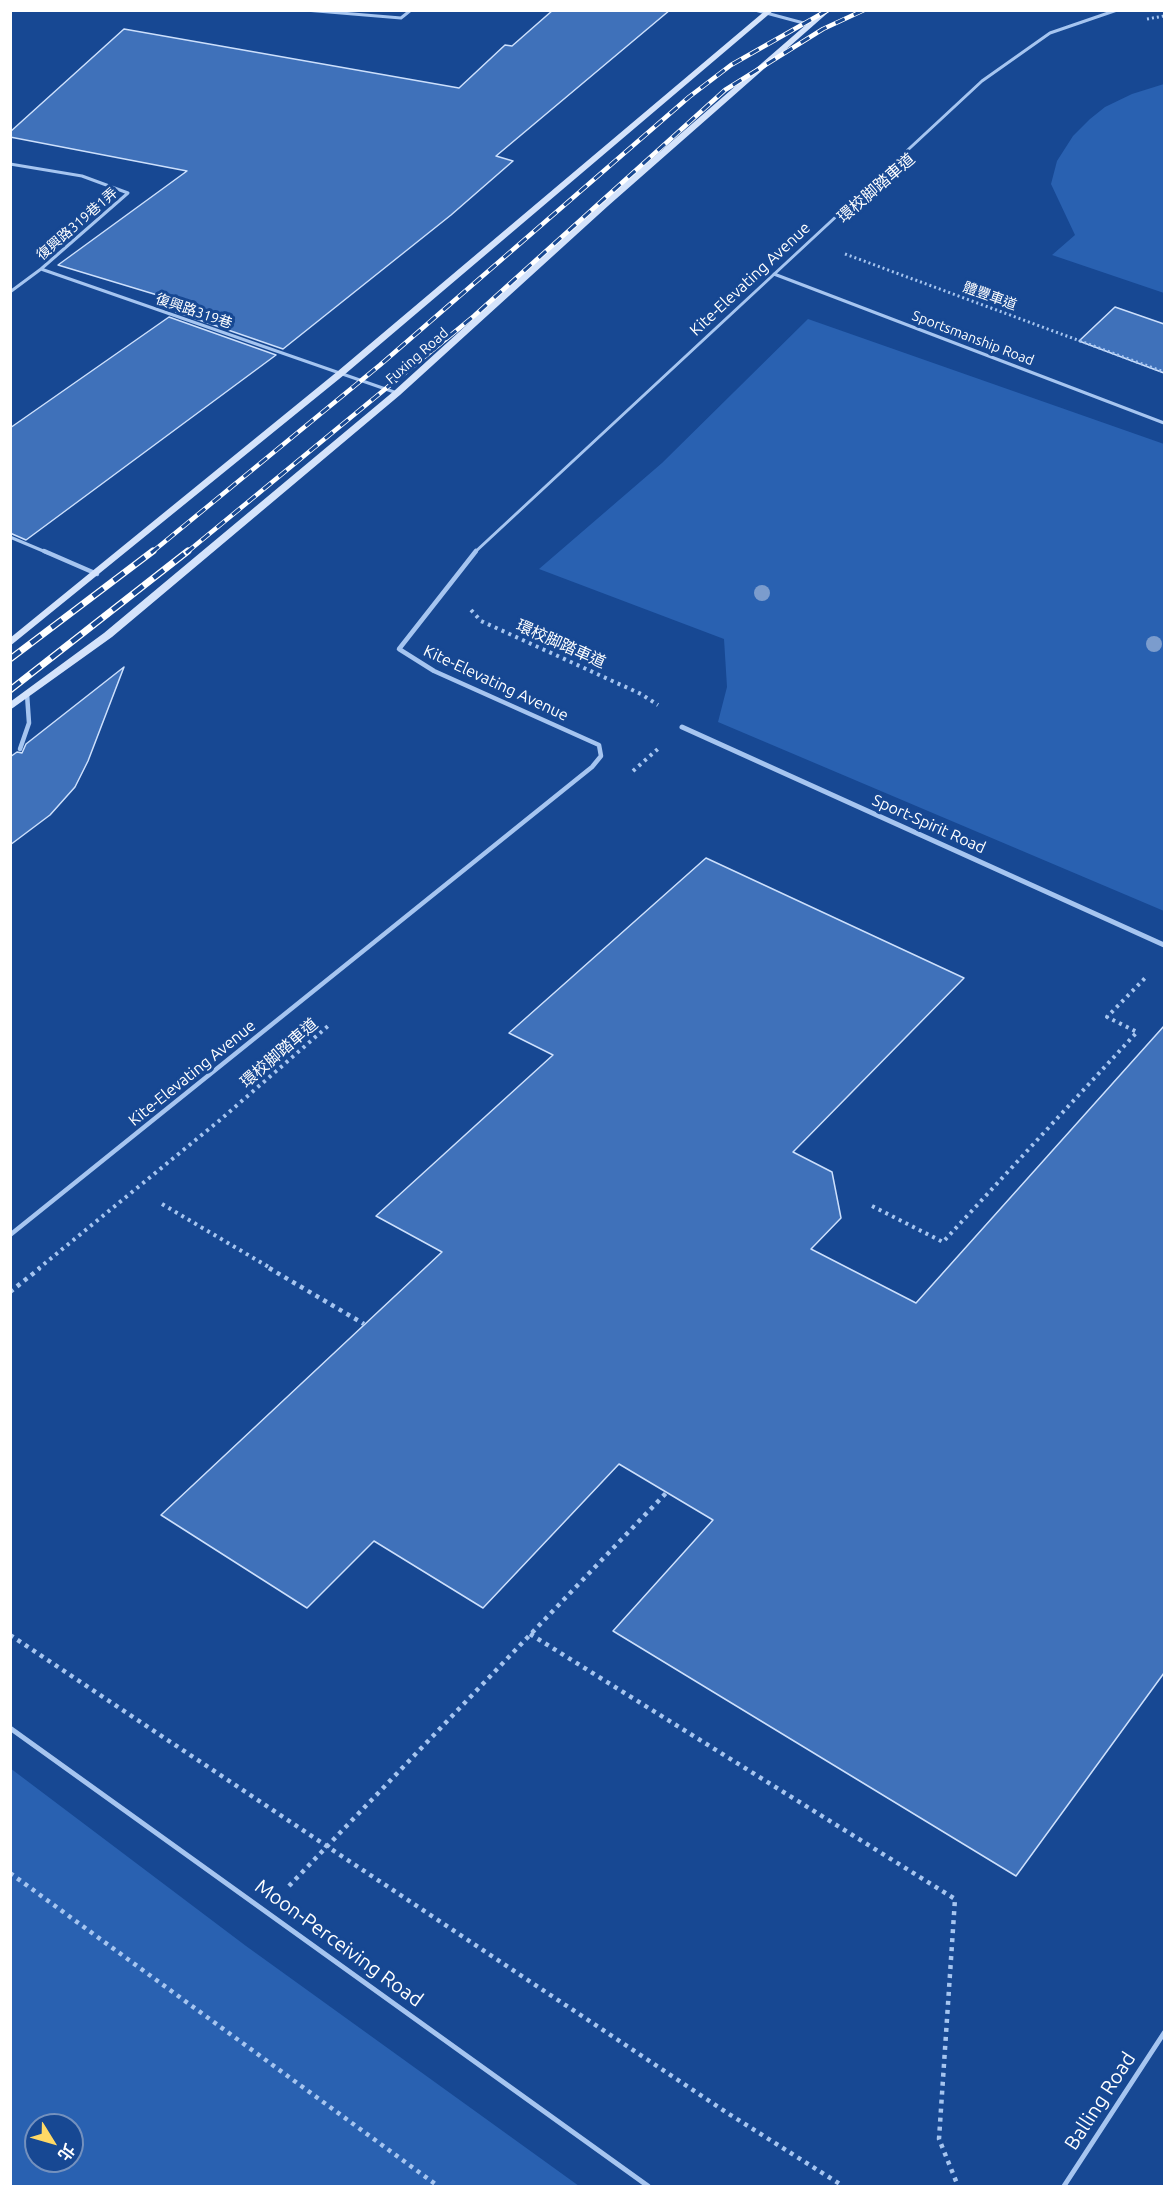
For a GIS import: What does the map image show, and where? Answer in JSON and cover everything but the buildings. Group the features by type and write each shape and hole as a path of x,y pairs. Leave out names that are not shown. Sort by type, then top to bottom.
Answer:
{"main road":[{"name":"Fuxing Road","path":"10,707 108,635 396,393 605,204 828,10"},
{"path":"10,643 341,373 770,12"}],"street":[{"name":"Sport-Spirit Road","path":"682,727 1164,945"}],"lane":[{"path":"305,10 400,18 411,10"},
{"path":"755,10 770,12 812,25"},
{"name":"Kite-Elevating Avenue","path":"10,1235 592,767 601,756 599,746 434,671 399,649 474,553 982,81 1050,33 1117,10"},
{"name":"復興路319巷1弄","path":"10,164 82,176 128,193 41,269 10,292"},
{"name":"復興路319巷","path":"41,269 396,393"},
{"name":"Sportsmanship Road","path":"774,274 1164,423"},
{"path":"10,537 97,574"},
{"path":"20,749 29,723 27,694"},
{"name":"Moon-Perceiving Road","path":"10,1728 648,2187"},
{"name":"Balling Road","path":"1064,2187 1164,2034"}],"path":[{"path":"1138,20 1164,16"},
{"name":"體豐車道","path":"807,242 1164,372"},
{"name":"環校脚踏車道","path":"478,600 469,609 481,621 641,694 678,718 682,727"},
{"path":"626,777 682,727"},
{"path":"872,1206 944,1242 1137,1032 1107,1017 1148,975"},
{"name":"環校脚踏車道","path":"10,1292 220,1120 334,1022"},
{"path":"162,1204 364,1324"},
{"path":"267,1911 328,1844 667,1492"},
{"path":"10,1635 328,1844 729,2115 843,2187"},
{"path":"530,1635 955,1899 939,2139 958,2187"},
{"path":"10,1873 438,2187"}],"shaded area":[{"path":"1164,84 1164,293 1052,255 1075,235 1051,184 1057,161 1073,136 1090,119 1105,107 1132,94"},
{"path":"808,319 1164,444 1164,911 718,722 727,687 724,639 539,569 662,463"},
{"path":"10,1768 246,1946 579,2186 11,2186"}],"railway":[{"path":"151,553 380,365 689,97 731,65 828,10"},
{"path":"186,553 474,316 725,90 823,29 864,10"},
{"path":"10,659 153,551"},
{"path":"10,690 188,551"}]}
